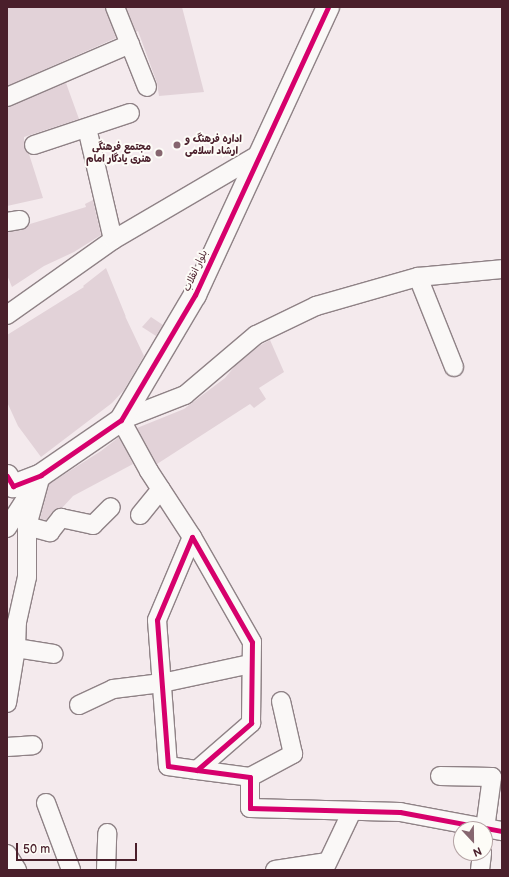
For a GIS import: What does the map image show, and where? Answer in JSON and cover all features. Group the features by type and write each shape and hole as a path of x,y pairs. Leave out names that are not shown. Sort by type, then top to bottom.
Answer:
{"street":[{"path":"115,7 147,87"},
{"name":"بلوار انقلاب","path":"10,481 41,475 121,420 195,295 328,7"},
{"path":"7,97 130,44"},
{"path":"34,145 130,113"},
{"path":"87,128 113,240"},
{"path":"7,316 113,240 261,153"},
{"path":"197,770 251,723 252,642 192,537 161,489 121,420 185,395 256,335 316,306 418,277 502,269"},
{"path":"418,277 454,367"},
{"path":"7,703 16,648 17,622 27,577 27,526 41,475"},
{"path":"7,528 41,475"},
{"path":"140,515 161,489"},
{"path":"27,526 50,532 60,518 93,525 111,507"},
{"path":"192,537 156,620 168,766 250,777 293,754 281,702"},
{"path":"16,648 54,654"},
{"path":"79,705 113,689 162,683 252,664"},
{"path":"7,747 33,745"},
{"path":"440,776 492,777 491,821"},
{"path":"250,777 250,808 400,812 453,822"},
{"path":"46,803 71,870"},
{"path":"275,870 326,866 352,811"},
{"path":"106,870 107,833"},
{"path":"7,854 17,870"}],"building":[{"path":"7,7 105,7 116,38 7,86"},
{"path":"126,7 182,7 204,92 159,96 157,83 138,31 136,32"},
{"path":"66,83 79,119 24,137 24,148 29,154 43,198 7,206 7,107"},
{"path":"93,200 101,235 74,252 44,266 12,287 7,275 7,232 22,230 30,224 86,207 85,204"},
{"path":"106,268 126,317 125,316 144,356 124,390 112,403 41,457 18,426 7,402 7,335 84,287 83,286"},
{"path":"151,317 163,325 156,336 142,327"},
{"path":"270,340 284,372 259,388 266,399 254,408 250,404 157,464 137,428 184,409 225,378 235,366 259,346"},
{"path":"119,437 133,464 73,496 62,508 53,511 46,520 40,519 49,484 101,451"}],"cycle path":[{"path":"7,476 13,486 41,475 121,420 195,295 328,7"},
{"path":"197,770 251,723 252,642 192,537 157,620 168,766 197,770 250,777 250,808 400,812 502,831"}],"place":[{"name":"اداره فرهنگ و ارشاد اسلامی","path":"177,145"},
{"name":"مجتمع فرهنگی هنری یادگار امام","path":"159,153"}]}
